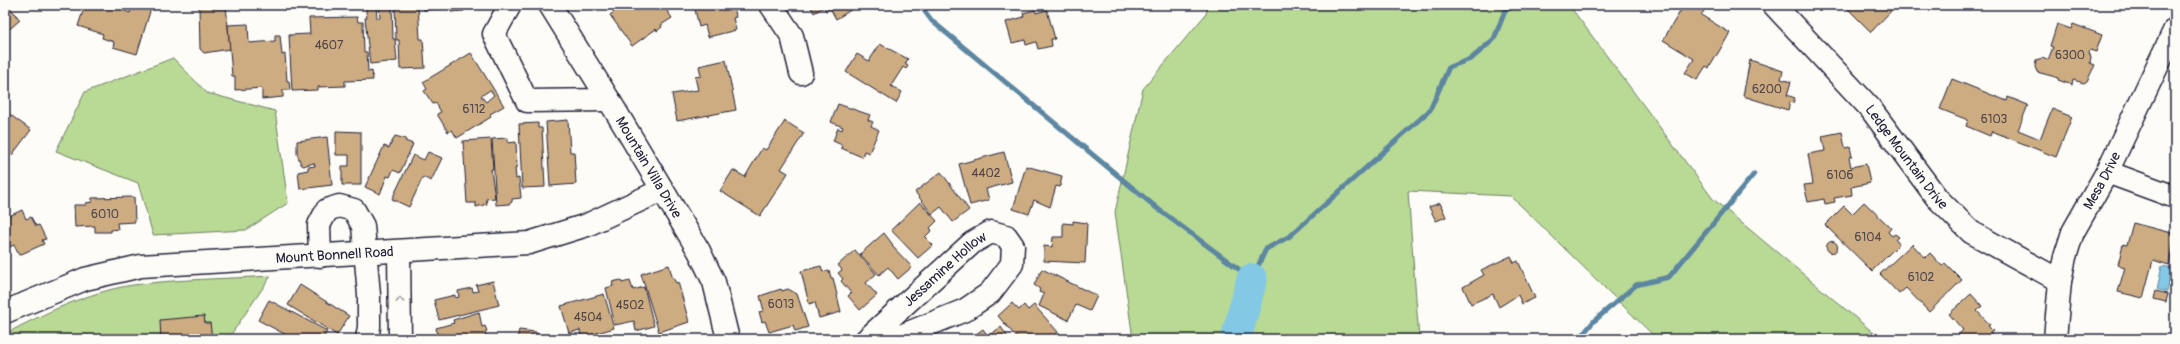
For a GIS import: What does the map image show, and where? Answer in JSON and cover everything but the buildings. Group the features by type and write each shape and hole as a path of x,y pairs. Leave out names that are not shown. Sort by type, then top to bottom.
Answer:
{"street":[{"path":"510,5 494,34 527,100 609,100"},
{"name":"Mountain Villa Drive","path":"550,5 609,100 699,251 714,282 727,339"},
{"path":"772,5 792,36 800,73"},
{"name":"Ledge Mountain Drive","path":"1774,5 1870,108 1937,198 1971,232 2060,281"},
{"name":"Mesa Drive","path":"2055,339 2060,281 2065,257 2073,232 2106,172 2175,30"},
{"path":"2106,172 2175,197"},
{"name":"Mount Bonnell Road","path":"5,312 86,279 141,266 399,252 529,243 587,224 662,190"},
{"path":"320,256 319,225 326,210 340,206 354,210 363,226 369,295 369,327 367,339"},
{"name":"Jessamine Hollow","path":"867,339 972,243 992,232 1006,236 1013,246 1012,264 990,293 965,310 894,339"},
{"path":"399,252 400,339"}],"green space":[{"path":"1208,5 1436,5 1449,9 1461,5 1569,5 1713,199 1881,339 1657,339 1511,196 1408,191 1419,339 1133,339 1115,212 1143,89 1206,14"},
{"path":"173,58 207,93 275,111 288,203 246,230 153,235 138,183 56,151 85,92"},
{"path":"271,276 228,339 5,339 5,334 51,311 83,298 116,288 167,281"}],"water":[{"path":"2162,266 2172,268 2167,292 2157,289"}],"waterway":[{"path":"920,5 932,21 1158,209 1252,279 1266,249 1290,236 1430,110 1449,67 1471,59 1494,39 1505,11 1516,5"},
{"path":"1579,339 1594,321 1636,285 1669,277 1754,174"},
{"path":"1236,339 1252,279"}]}
